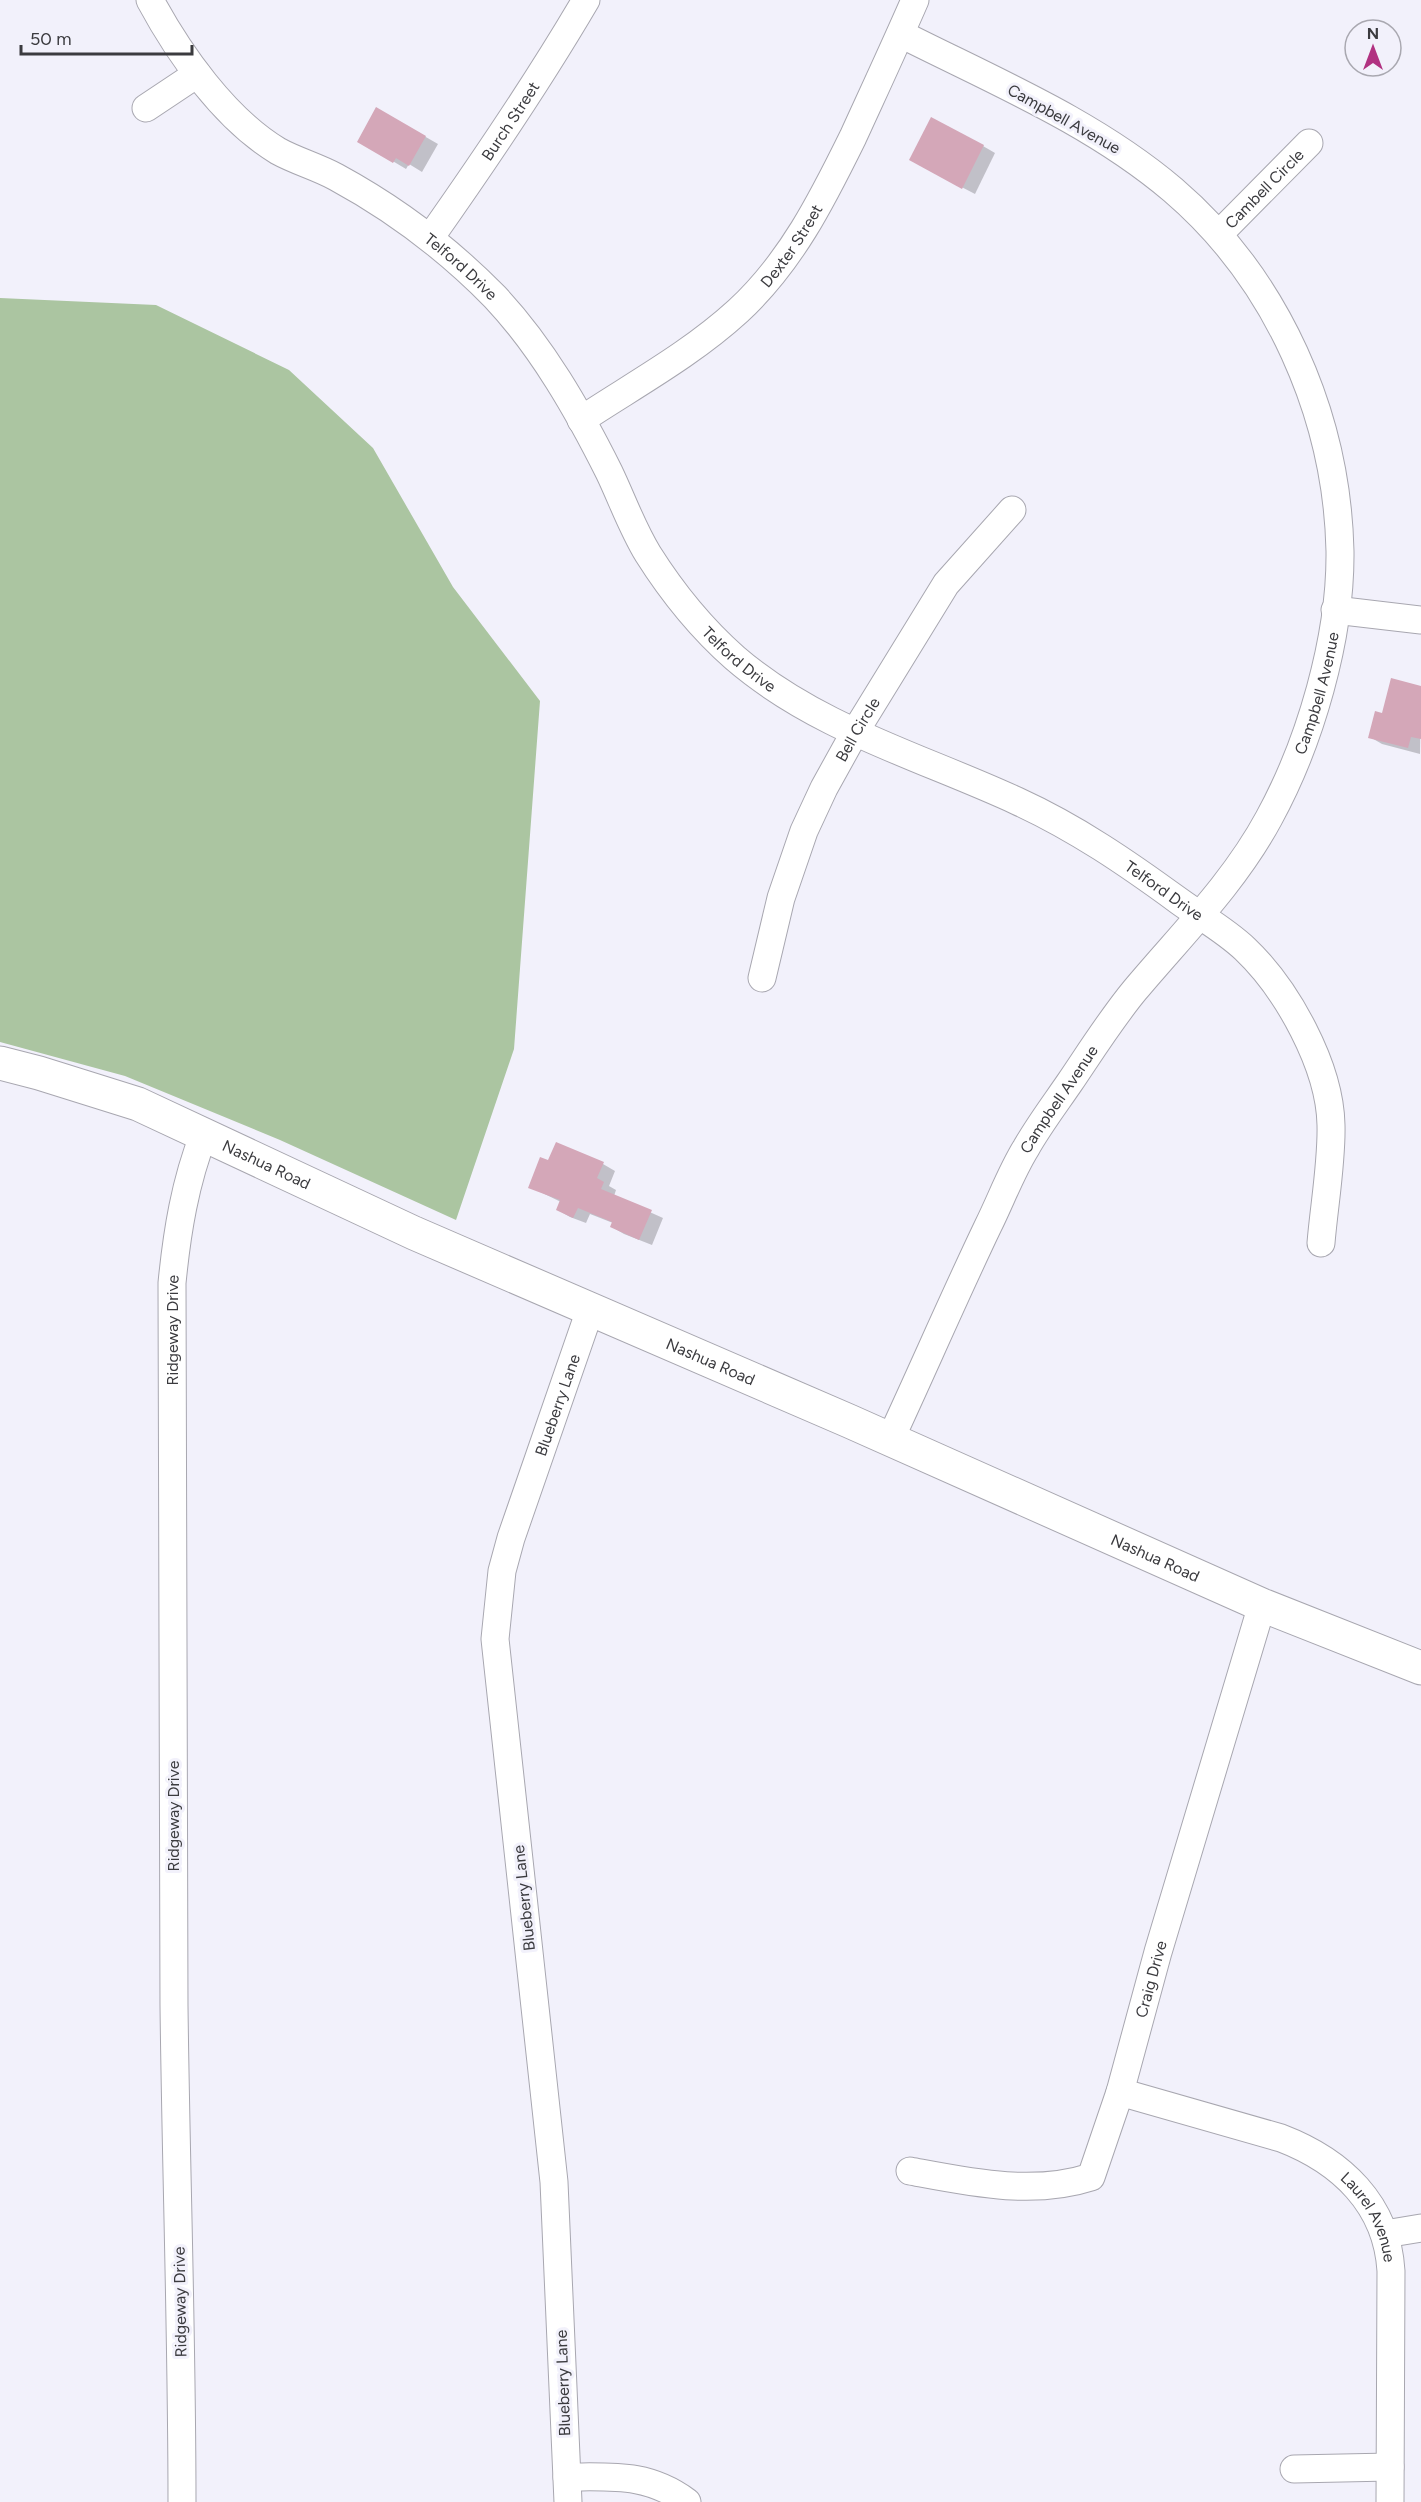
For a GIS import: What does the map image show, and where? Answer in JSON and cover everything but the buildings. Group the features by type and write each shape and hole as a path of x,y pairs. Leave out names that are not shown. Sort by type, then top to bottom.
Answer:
{"street":[{"name":"Telford Drive","path":"150,0 166,30 197,74 246,126 278,150 334,176 388,208 430,237 469,272 525,333 581,420 649,555 674,592 703,627 736,658 771,686 810,710 855,732 1020,802 1082,834 1200,914 1246,950 1276,984 1300,1023 1313,1050 1326,1094 1331,1124 1321,1243"},
{"name":"Burch Street","path":"430,237 485,160 548,64 586,0"},
{"name":"Dexter Street","path":"581,420 695,346 740,310 795,245 811,221 901,34 915,0"},
{"name":"Campbell Avenue","path":"890,1440 956,1293 1026,1148 1131,995 1237,872 1270,817 1296,759 1317,698 1335,610 1340,555 1336,503 1328,451 1313,400 1294,351 1278,320 1250,275 1219,234 1174,191 1125,153 1071,120 901,34"},
{"path":"146,108 197,74"},
{"name":"Cambell Circle","path":"1219,234 1310,143"},
{"name":"Bell Circle","path":"762,978 781,898 804,831 824,788 855,732 946,584 1012,510"},
{"path":"1335,610 1421,620"},
{"name":"Nashua Road","path":"0,1063 138,1104 414,1233 1262,1605 1421,1668"},
{"name":"Ridgeway Drive","path":"182,2502 174,1998 171,1619 172,1283 186,1191 204,1134"},
{"name":"Blueberry Lane","path":"568,2490 554,2182 495,1639 502,1571 511,1538 590,1310"},
{"name":"Craig Drive","path":"910,2171 1016,2187 1073,2183 1091,2177 1120,2092 1158,1952 1262,1605"},
{"name":"Laurel Avenue","path":"1120,2092 1281,2138 1305,2148 1329,2163 1352,2182 1372,2207 1386,2234 1391,2271 1390,2502"},
{"path":"1386,2234 1421,2228"},
{"path":"1294,2469 1390,2467"},
{"path":"568,2490 635,2478 663,2487 687,2502"}],"green space":[{"path":"0,298 156,305 289,370 373,448 453,587 540,701 514,1049 456,1220 280,1140 125,1076 0,1042"}]}
